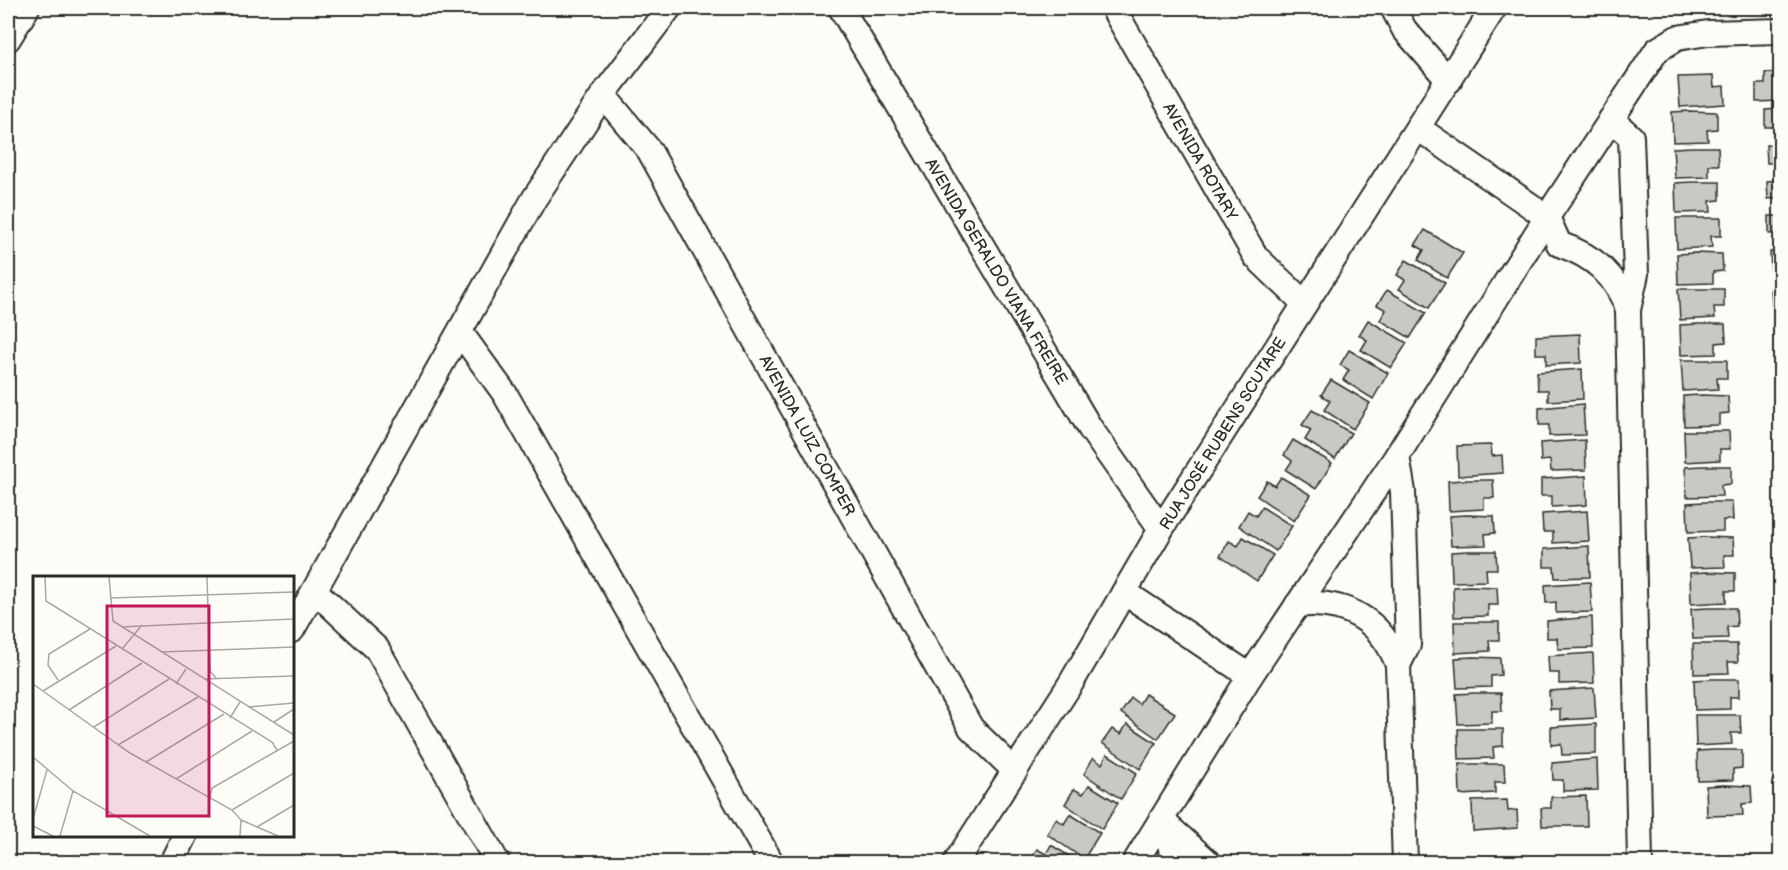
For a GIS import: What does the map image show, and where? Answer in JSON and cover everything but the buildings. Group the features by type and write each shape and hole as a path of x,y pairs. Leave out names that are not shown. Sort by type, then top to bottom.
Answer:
{"street":[{"path":"8,39 27,8"},
{"path":"294,627 534,199 603,95 669,8"},
{"name":"AVENIDA GERALDO VIANA FREIRE","path":"841,8 1090,428 1161,529"},
{"name":"AVENIDA ROTARY","path":"1113,8 1256,257 1304,303"},
{"path":"1393,8 1404,29 1449,81"},
{"name":"RUA JOSÉ RUBENS SCUTARE","path":"956,862 1015,771 1161,529 1494,8"},
{"path":"1135,862 1250,676 1397,456 1547,217 1657,50 1677,38 1708,33 1780,31"},
{"name":"AVENIDA LUIZ COMPER","path":"603,95 649,150 971,728 1015,771"},
{"path":"1611,119 1631,136 1636,274 1628,310 1640,862"},
{"path":"1418,128 1547,217 1559,244 1592,259 1616,282 1628,310"},
{"path":"460,332 505,394 771,862"},
{"path":"1397,456 1403,492 1408,645 1398,665"},
{"path":"315,591 377,649 497,862"},
{"path":"1124,592 1250,676"},
{"path":"1298,605 1333,604 1366,619 1386,639 1398,665 1405,862"},
{"path":"1161,820 1171,847 1172,862"},
{"path":"1161,820 1208,862"},
{"path":"172,862 184,837"}]}
